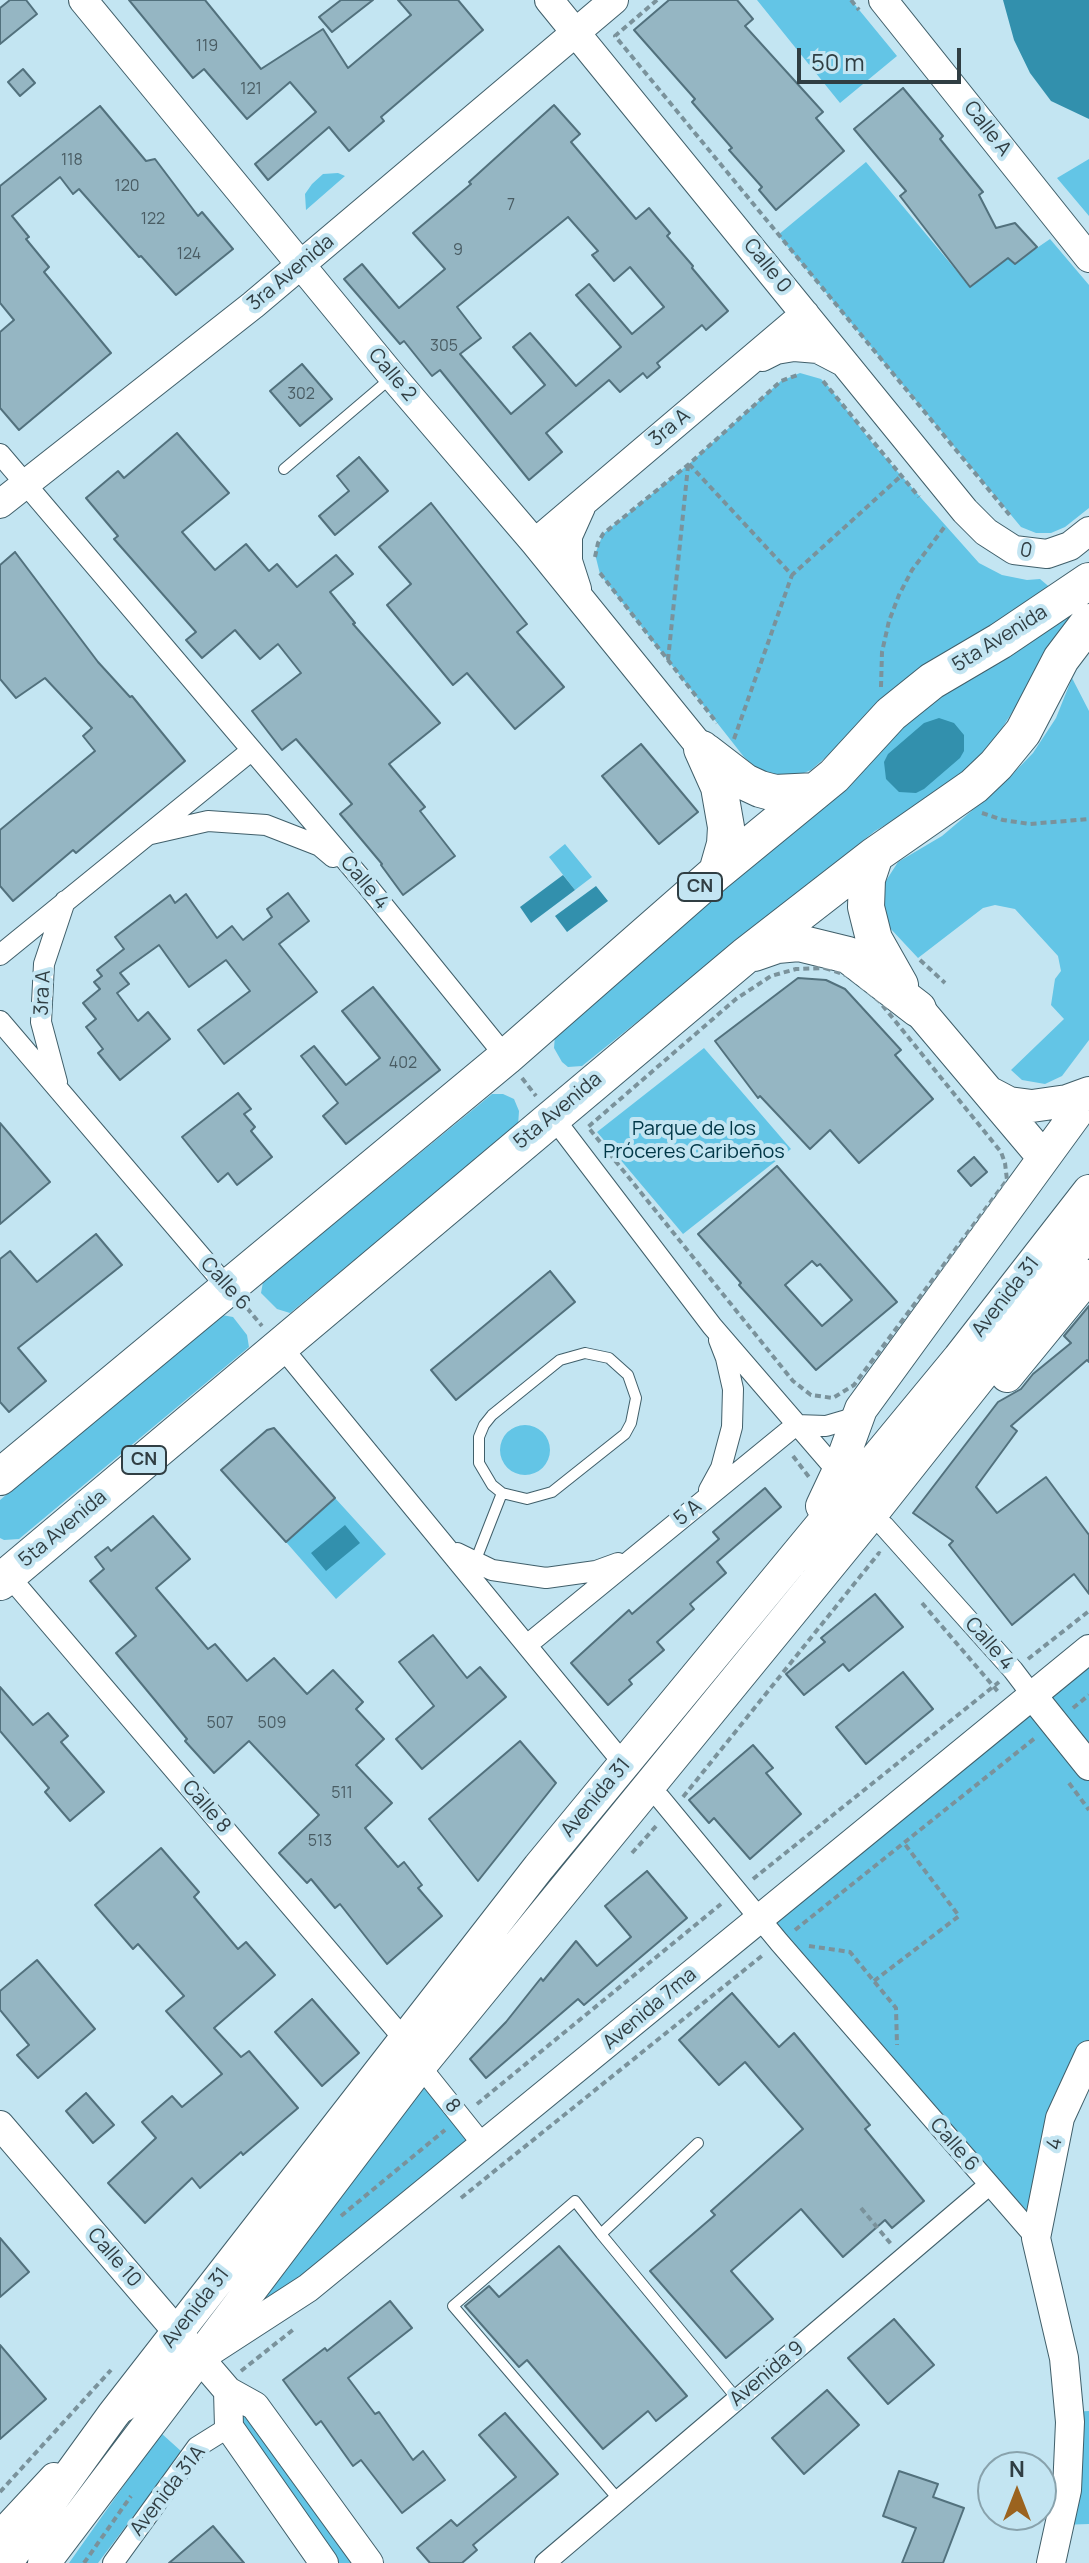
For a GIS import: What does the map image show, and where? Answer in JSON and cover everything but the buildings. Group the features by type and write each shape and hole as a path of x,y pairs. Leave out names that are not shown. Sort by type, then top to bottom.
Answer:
{"highway":[{"name":"5ta Avenida","path":"0,1477 506,1057 717,872 834,776 891,714 932,681 1000,641 1089,581"},
{"name":"5ta Avenida","path":"4,1579 745,956 875,855 957,800 996,765 1023,732 1061,659 1089,622"},
{"path":"702,749 745,782 760,789 775,793 816,791"},
{"path":"702,749 719,787 726,827 717,872"},
{"path":"875,855 867,879 866,907 874,939 918,1009"},
{"path":"745,956 777,945 799,943 822,947 856,960 918,1009"}],"main road":[{"name":"Calle 2","path":"83,0 393,377 535,543 702,749"},
{"name":"Calle 0","path":"549,0 965,511 986,532"},
{"name":"3ra Avenida","path":"0,504 253,305 614,0"},
{"name":"Calle A","path":"883,0 1089,258"},
{"name":"3ra A","path":"535,543 805,314"},
{"path":"743,366 776,350 794,347 818,349 845,363"},
{"path":"583,503 568,536 568,561 585,604"},
{"name":"0","path":"986,532 1014,550 1033,554 1047,554 1080,539"},
{"path":"918,1009 1043,1157"},
{"path":"987,1091 1009,1103 1032,1106 1089,1095"},
{"path":"774,1583 828,1496 861,1409 1089,1095"},
{"name":"Avenida 31","path":"6,2563 113,2415 539,1867 959,1358 1089,1191"},
{"name":"Avenida 31","path":"44,2563 420,2066 878,1506 993,1361 1089,1231"},
{"path":"506,1961 665,1805 884,1526 1089,1276"},
{"name":"Avenida 7ma","path":"202,2357 308,2288 1089,1649"},
{"name":"Calle 4","path":"1032,1695 1089,1766"},
{"name":"4","path":"1036,2238 1060,2118 1089,2055"},
{"name":"Calle 10","path":"0,2125 226,2388 255,2406 369,2563"},
{"name":"Calle 6","path":"1036,2238 1064,2358 1070,2422 1067,2490 1051,2563"},
{"name":"Avenida 31","path":"113,2415 202,2357"},
{"path":"226,2388 229,2427 324,2563"},
{"path":"0,2535 113,2415"}],"street":[{"name":"Calle 4","path":"0,454 365,883 506,1057"},
{"path":"0,955 252,750"},
{"path":"147,835 208,821 266,825 320,846 365,883"},
{"name":"3ra A","path":"65,901 44,964 41,1022 55,1078 87,1124"},
{"name":"Calle 6","path":"0,1021 227,1287"},
{"path":"552,1116 712,1326 838,1472"},
{"path":"703,1501 721,1468 732,1427 733,1389 726,1358 712,1326"},
{"path":"280,1345 624,1764"},
{"path":"796,1425 826,1426 850,1419 861,1409"},
{"name":"5 A","path":"527,1645 796,1425"},
{"name":"Calle 4","path":"884,1526 1032,1695"},
{"path":"449,1549 492,1570 546,1578 596,1571 633,1557"},
{"name":"Calle 8","path":"4,1579 404,2039"},
{"name":"Calle 6","path":"665,1805 779,1942 1036,2238"},
{"name":"8","path":"420,2066 484,2146"},
{"name":"Avenida 9","path":"545,2563 989,2185"},
{"name":"Avenida 31A","path":"113,2563 197,2447 229,2427"}],"lane":[{"path":"284,469 393,377"},
{"path":"597,1354 620,1365 628,1375 636,1398 635,1411 625,1434 552,1492 527,1499 502,1493 492,1485 479,1463 479,1437 492,1415 560,1360 572,1355 597,1354"},
{"path":"475,1562 502,1493"},
{"path":"601,2234 698,2143"},
{"path":"618,2499 453,2306 575,2201 738,2400"}],"path":[{"path":"657,0 615,36 1021,527"},
{"path":"811,374 800,373 781,381 689,464 603,534 595,554 600,574 733,743 792,575 901,476"},
{"path":"821,379 927,506"},
{"path":"689,464 792,575"},
{"path":"668,661 689,464"},
{"path":"881,693 882,652 899,595 912,570 944,526 965,511"},
{"path":"973,810 1003,820 1030,824 1089,819"},
{"path":"825,968 849,976 879,1001 1001,1152 1007,1180 854,1385 833,1398 811,1395 793,1381 588,1127 736,999 771,976 796,969 825,968"},
{"path":"506,1057 552,1116"},
{"name":"Calle 6","path":"227,1287 280,1345"},
{"path":"627,1857 665,1805 879,1553 888,1564"},
{"path":"917,1597 994,1686"},
{"path":"344,2204 337,2218 737,1891 1089,1611"},
{"path":"454,2203 1089,1695"},
{"path":"874,1981 959,1916 904,1843"},
{"path":"779,1942 850,1952 896,2008 898,2080"},
{"path":"861,2208 903,2258"},
{"path":"226,2388 296,2327"},
{"path":"84,2563 136,2490"}],"green space":[{"path":"757,0 851,0 897,56 840,103"},
{"path":"1089,159 1089,216 1057,178"},
{"path":"866,162 970,287 1008,258 1015,263 1050,239 1089,285 1089,508 1065,527 1051,533 1036,533 1021,527 778,235"},
{"path":"323,174 345,176 306,210 305,194 312,184"},
{"path":"800,373 821,379 828,386 873,444 979,563 1002,575 1040,579 1053,590 848,738 811,770 797,776 770,776 744,757 600,574 595,554 603,534 689,464 781,381"},
{"path":"1087,603 1048,655 984,757 936,796 875,831 582,1066 568,1067 562,1062 554,1048 555,1035 910,714"},
{"path":"1072,678 1089,711 1089,1040 1062,1076 1045,1084 1022,1080 1011,1070 1064,1019 1051,1005 1055,979 1061,971 1058,956 1015,909 995,905 983,908 918,958 889,927 881,909 882,887 898,862 942,836 1001,786 1033,753 1056,718"},
{"path":"565,844 592,877 575,890 549,857"},
{"name":"Parque de los Próceres Caribeños","path":"704,1048 791,1149 683,1234 597,1132"},
{"path":"492,1094 503,1094 514,1099 519,1111 518,1126 290,1313 277,1309 261,1293 263,1282"},
{"path":"222,1315 233,1317 247,1335 249,1347 19,1539 0,1538 0,1500"},
{"path":"525,1425 543,1432 550,1450 543,1468 525,1475 507,1468 500,1450 507,1432"},
{"path":"335,1498 386,1554 336,1599 286,1542"},
{"path":"1089,1649 1089,2055 1036,2238 759,1918"},
{"path":"420,2066 484,2146 202,2357"},
{"path":"1089,2411 1089,2524 1059,2525 1069,2412"},
{"path":"243,2416 250,2416 358,2563 336,2563 240,2425"},
{"path":"161,2433 182,2452 98,2563 69,2563"}],"shaded area":[{"path":"1003,0 1089,0 1089,119 1051,101 1030,73 1014,40"},
{"path":"939,718 954,723 964,735 964,751 924,789 916,793 899,792 886,779 884,762 888,754 924,723"},
{"path":"563,875 575,890 531,923 520,907"},
{"path":"596,886 608,901 567,932 555,916"},
{"path":"345,1525 360,1543 326,1571 311,1553"}]}
